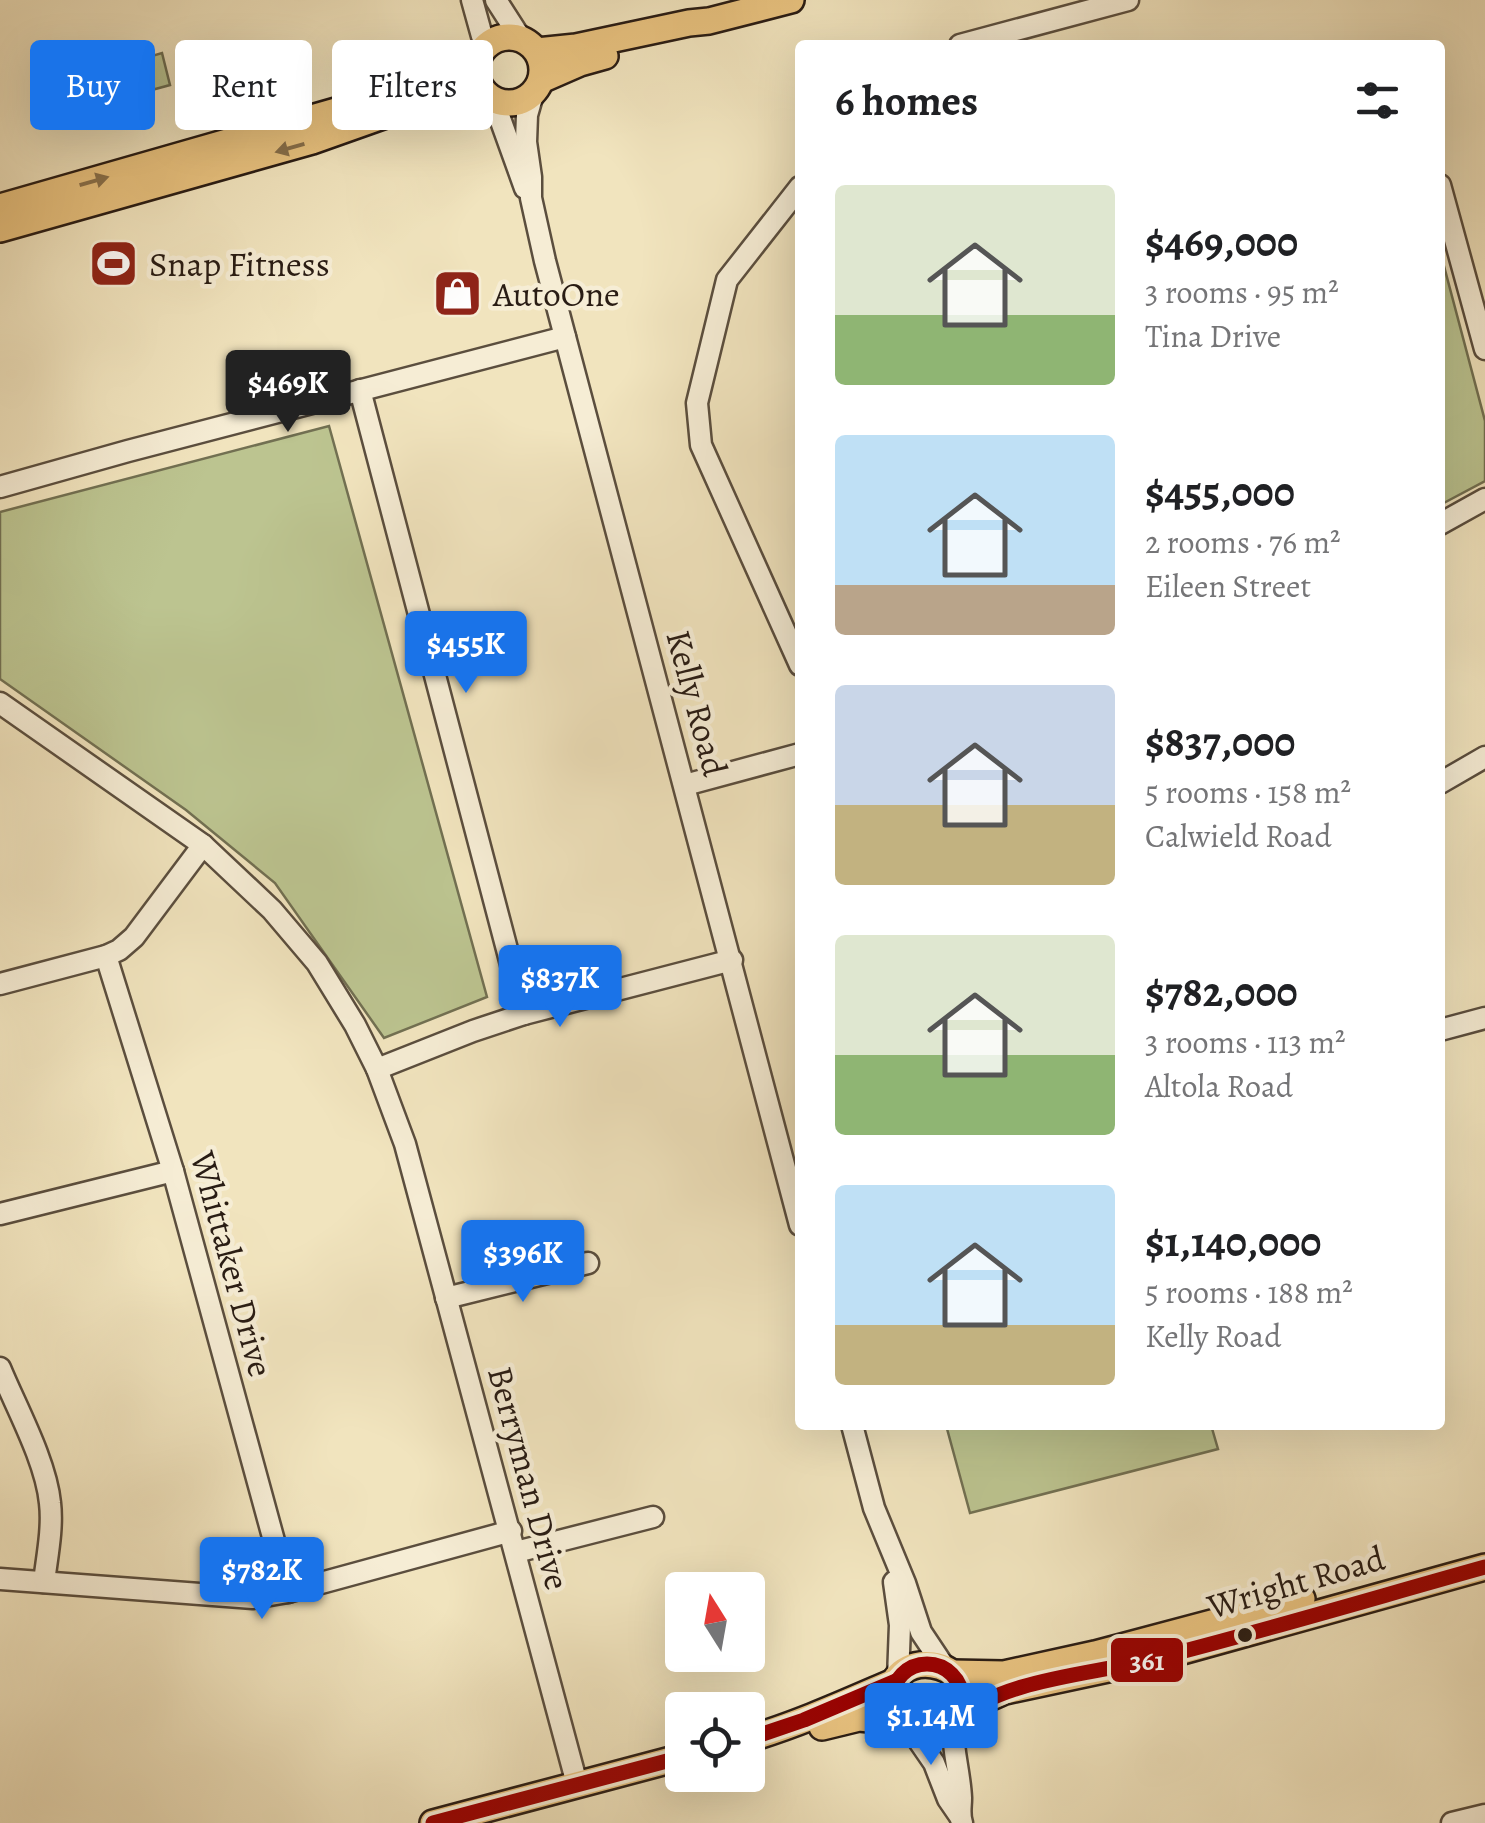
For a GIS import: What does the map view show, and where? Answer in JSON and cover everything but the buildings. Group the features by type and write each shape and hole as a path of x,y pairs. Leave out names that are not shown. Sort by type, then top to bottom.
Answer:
{"main road":[{"path":"493,41 506,37 529,45 576,47 709,21 791,0"},
{"path":"493,97 510,104 518,102 537,87 590,60 691,31 709,21"},
{"path":"529,45 542,65 537,87"},
{"path":"0,207 332,112"},
{"path":"0,228 345,130"},
{"name":"Wright Road","path":"948,1670 1004,1674 1095,1654 1485,1550"},
{"name":"Wright Road","path":"955,1721 987,1698 1005,1691 1150,1660 1485,1566"},
{"path":"765,1734 897,1680 907,1669 919,1664 948,1670 959,1683 962,1695 962,1707 955,1721 934,1734 919,1734 906,1727 859,1718 813,1729 778,1730"},
{"path":"897,1680 891,1702 894,1713 906,1727"},
{"path":"433,1823 665,1761"}],"street":[{"path":"472,0 480,40"},
{"path":"496,0 529,45"},
{"path":"979,40 1128,0"},
{"name":"Kelly Road","path":"537,87 526,130 531,198 795,1194"},
{"name":"Kelly Road","path":"493,108 531,198"},
{"path":"795,193 727,280 697,402 702,445 795,654"},
{"path":"1445,203 1485,350"},
{"path":"0,487 565,337"},
{"path":"360,390 524,1014"},
{"path":"1445,521 1485,499"},
{"name":"Berryman Drive","path":"0,703 203,845 272,910 316,963 355,1025 405,1144 577,1784"},
{"path":"685,785 795,755"},
{"path":"1445,779 1485,757"},
{"path":"0,984 119,950 134,937 203,845"},
{"name":"Whittaker Drive","path":"106,956 173,1171 288,1592"},
{"path":"376,1069 524,1014 732,960"},
{"path":"1445,1029 1485,1018"},
{"path":"0,1214 173,1171"},
{"path":"446,1298 588,1263"},
{"path":"0,1368 50,1495 44,1582"},
{"path":"853,1430 874,1508 921,1632 948,1670"},
{"path":"516,1552 653,1518"},
{"path":"0,1579 253,1598 511,1531"},
{"path":"894,1560 900,1625 897,1680"},
{"path":"955,1721 953,1747 961,1819"},
{"path":"906,1727 932,1760 961,1819"},
{"path":"1452,1823 1485,1815"}],"green space":[{"path":"162,53 170,85 155,89 155,55"},
{"path":"1445,270 1485,421 1485,481 1445,502"},
{"path":"329,426 487,997 384,1038 275,883 186,810 0,679 0,512"},
{"path":"947,1430 1212,1430 1218,1449 970,1513"}],"transit line":[{"name":"361","path":"957,1719 977,1705 1025,1686 1195,1648 1485,1567"},
{"name":"361","path":"927,1664 941,1666 952,1674 960,1685 962,1699 960,1713 952,1724 941,1732 927,1734 913,1732 902,1724 894,1713 892,1699 894,1685 902,1674 913,1666 927,1664"},
{"name":"361","path":"765,1733 896,1681"},
{"name":"361","path":"433,1823 665,1762"}],"place":[{"name":"Snap Fitness","path":"114,264"},
{"name":"AutoOne","path":"458,294"}]}
